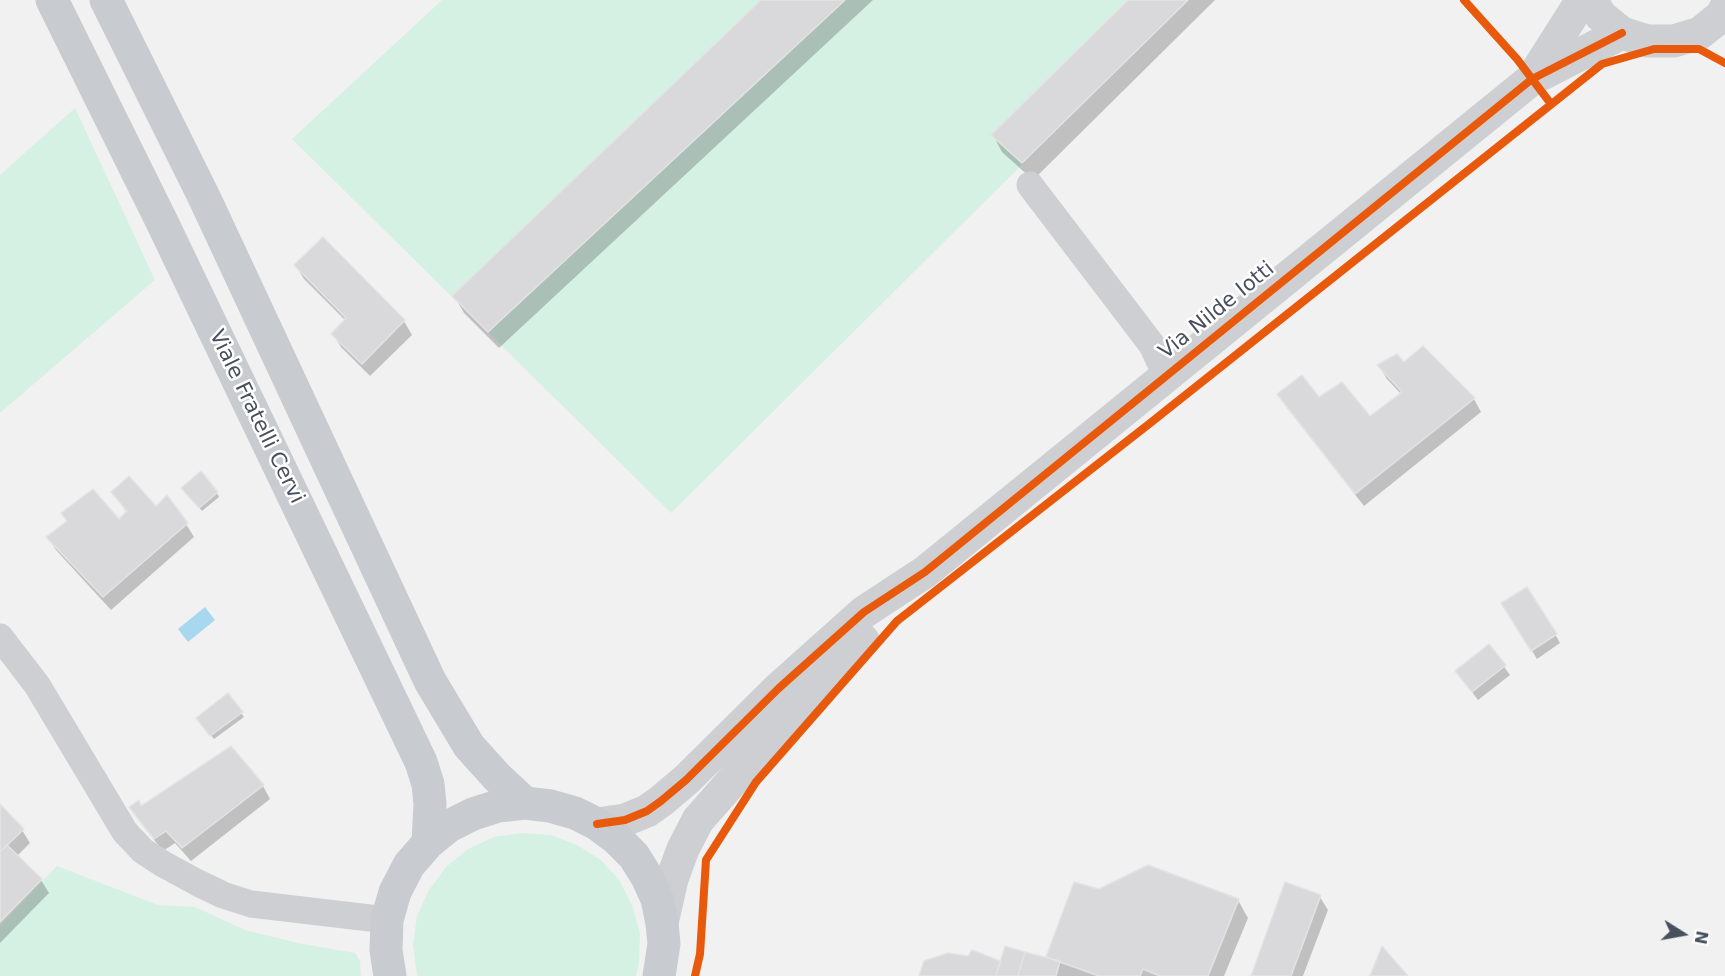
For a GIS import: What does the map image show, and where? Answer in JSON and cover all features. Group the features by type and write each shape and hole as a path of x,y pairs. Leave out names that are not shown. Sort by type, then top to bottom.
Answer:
{"main road":[{"name":"Viale Fratelli Cervi","path":"52,0 166,231 421,762 428,784 430,804 428,843"},
{"path":"106,0 204,197 430,681 469,746 496,777 525,803"},
{"path":"390,976 386,950 387,921 395,892 409,866 428,843 449,826 473,814 498,806 525,803 550,806 575,813 597,824 617,838 638,863 657,899 662,922 664,944 659,976"}],"street":[{"path":"1532,79 1582,0"},
{"path":"1591,0 1601,16 1622,33 1647,41 1712,37 1725,9"},
{"path":"1532,79 1622,33"},
{"name":"Via Nilde Iotti","path":"924,572 1532,79"},
{"name":"Via Nilde Iotti","path":"1030,185 1152,345 1166,375"},
{"path":"597,824 625,820 647,811 661,801 686,780 779,688 864,612 924,572"},
{"path":"662,922 672,879 683,849 698,820 794,711 873,630 924,572"},
{"path":"0,637 37,685 125,832 143,851 223,895 251,904 387,921"}],"green space":[{"path":"442,0 1188,0 671,513 292,139"},
{"path":"75,108 155,280 0,413 0,175"},
{"path":"522,833 551,835 577,845 601,860 620,881 633,907 640,934 636,976 417,976 413,944 417,916 429,890 446,867 468,849 494,837"},
{"path":"57,866 158,905 195,907 245,930 298,943 355,953 360,961 361,976 0,976 0,925"}],"water":[{"path":"205,607 215,620 188,642 178,629"}],"building":[{"path":"761,0 845,0 488,332 452,296"},
{"path":"1128,0 1188,0 1022,163 991,135"},
{"path":"323,237 405,320 362,364 331,334 346,318 294,265"},
{"path":"1423,346 1475,398 1355,494 1277,394 1302,375 1319,397 1342,382 1370,416 1402,392 1377,365 1397,354 1404,362"},
{"path":"201,471 218,492 199,508 181,488"},
{"path":"129,476 156,506 167,495 188,523 103,597 46,537 67,521 61,513 93,489 119,519 127,511 111,492"},
{"path":"1527,587 1557,634 1531,651 1501,603"},
{"path":"1489,644 1506,665 1472,692 1455,671"},
{"path":"228,693 243,712 210,736 196,718"},
{"path":"231,746 264,785 182,848 166,831 154,839 129,807 139,800 141,806"},
{"path":"0,804 24,829 0,852"},
{"path":"7,845 42,879 0,922 0,852"},
{"path":"1148,865 1239,899 1208,976 1160,976 1143,969 1140,976 1099,976 1046,957 1074,882 1099,889"},
{"path":"1285,882 1321,895 1291,976 1251,976"},
{"path":"1005,946 1025,952 1018,976 996,976"},
{"path":"1382,946 1408,976 1370,976"},
{"path":"972,950 1000,961 996,976 919,976 924,961 948,953 968,956"},
{"path":"1025,952 1060,961 1056,976 1018,976"}],"cycle path":[{"path":"1464,0 1517,59 1551,104"},
{"path":"597,824 625,820 647,811 661,801 686,780 779,688 864,612 925,572 1532,79 1622,33"},
{"path":"695,976 700,954 706,860 756,782 897,621 1602,64 1654,49 1699,49 1725,63"}]}
